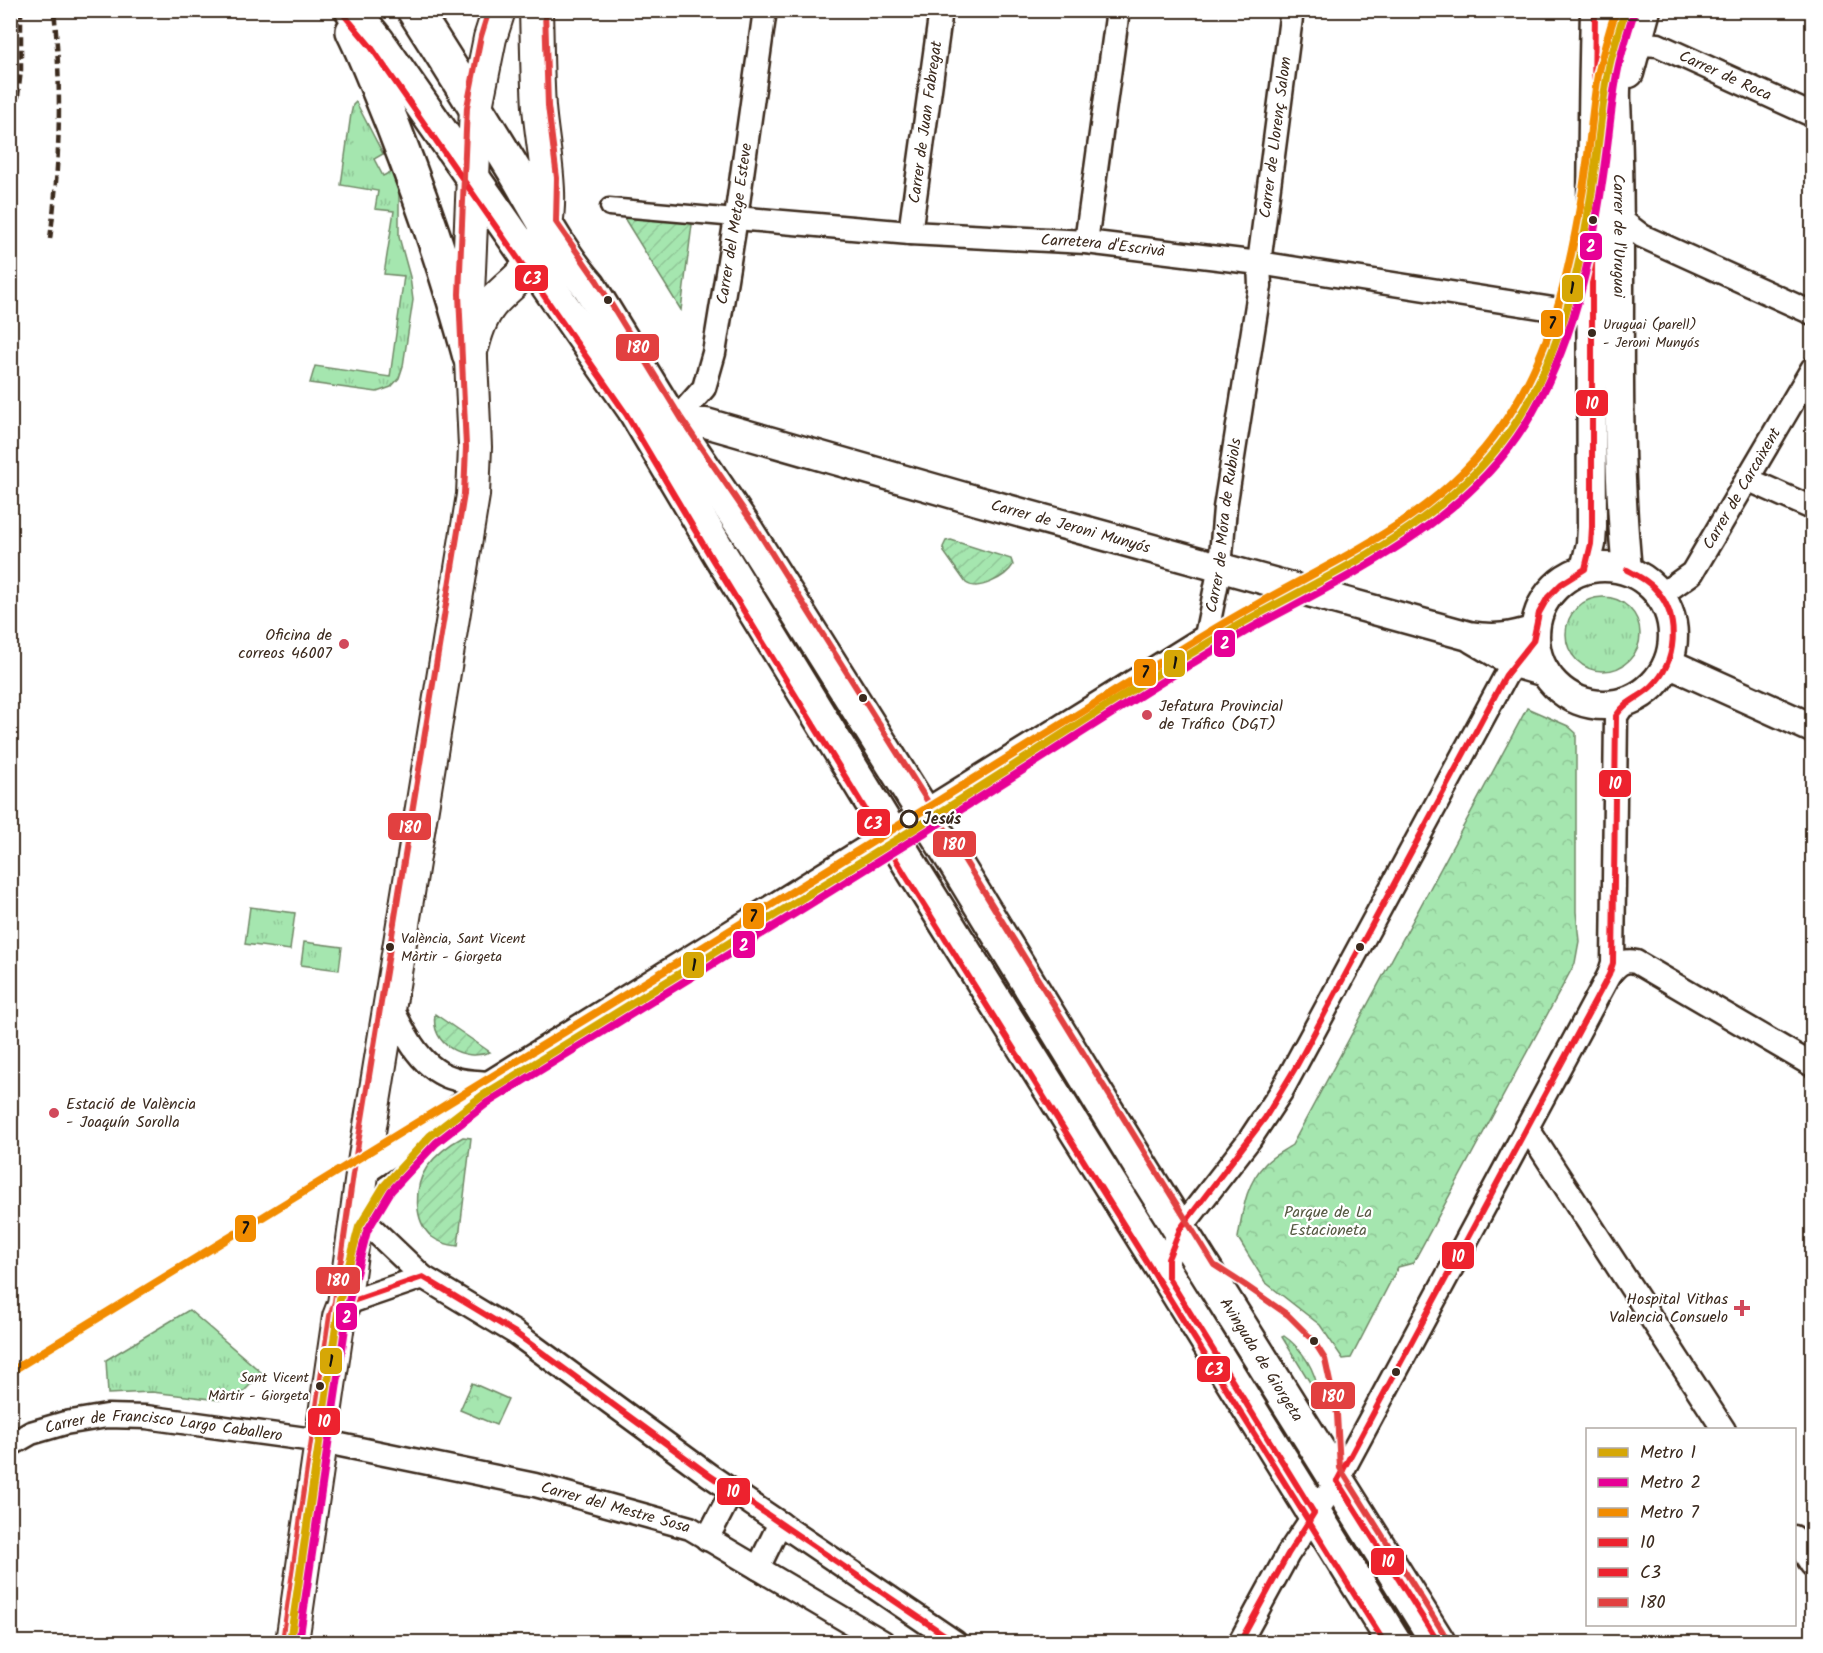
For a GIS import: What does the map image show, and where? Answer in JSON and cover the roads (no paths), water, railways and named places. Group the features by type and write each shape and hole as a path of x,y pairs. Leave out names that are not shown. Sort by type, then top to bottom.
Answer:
{"main road":[{"path":"343,10 363,52 413,176 470,357"},
{"path":"352,10 378,42 634,409 891,833 1394,1642"},
{"name":"Avinguda de Giorgeta","path":"414,10 476,106 547,225 589,286 673,423 746,530 924,813 1438,1642"},
{"path":"292,1642 339,1317 364,1221 362,1175 473,495 475,447 468,294 476,106 490,38 499,10"},
{"path":"470,357 483,316 495,300 513,285 531,264 538,252 547,225 548,179 539,107 536,10"}],"street":[{"name":"Carrer del Metge Esteve","path":"673,423 704,388 714,353 736,218 765,10"},
{"name":"Carrer de Juan Fabregat","path":"910,233 941,10"},
{"path":"1086,242 1118,10"},
{"name":"Carrer de Llorenç Salom","path":"1259,263 1292,10"},
{"name":"Carrer de l'Uruguai","path":"1585,569 1591,544 1592,527 1591,315 1595,10"},
{"path":"1595,40 1605,10"},
{"name":"Carrer de l'Uruguai","path":"1616,10 1619,41 1616,98 1621,454 1627,570"},
{"path":"1618,128 1635,48 1646,10"},
{"name":"Carrer de Roca","path":"1635,48 1642,44 1658,45 1812,115"},
{"name":"Carretera d'Escrivà","path":"609,207 910,233 1086,242 1259,263 1591,315"},
{"path":"1619,210 1625,223 1642,236 1812,314"},
{"name":"Carrer de Móra de Rubiols","path":"362,1175 418,1137 488,1083 1206,636 1220,567 1226,508 1260,286 1259,263"},
{"name":"Carrer de Carcaixent","path":"1661,595 1692,573 1812,369"},
{"name":"Carrer de Jeroni Munyós","path":"673,423 706,423 1469,636 1503,639 1535,634"},
{"path":"1747,479 1812,508"},
{"path":"1168,1277 1168,1259 1180,1229 1250,1139 1281,1092 1506,675 1535,634 1544,602 1554,588 1569,576 1585,569 1611,567 1627,570 1648,582 1661,595 1673,624 1673,645 1668,663 1650,688 1626,701 1606,705 1588,703 1568,695 1554,683 1539,662 1535,634"},
{"name":"Carrer de Jeroni Munyós","path":"1469,636 1514,663 1545,672"},
{"path":"1668,663 1812,728"},
{"path":"1610,975 1613,959 1616,716 1626,701"},
{"path":"1240,1642 1288,1554 1337,1481 1610,975 1621,962 1629,960 1636,962 1812,1065"},
{"path":"390,1004 412,1046 435,1070 454,1079 488,1083"},
{"path":"1528,1129 1723,1428"},
{"path":"364,1221 423,1277 514,1332 732,1491 955,1642"},
{"path":"344,1304 423,1277"},
{"name":"Carrer de Francisco Largo Caballero","path":"10,1445 31,1433 65,1423 108,1416 146,1418 321,1441"},
{"name":"Carrer del Mestre Sosa","path":"321,1441 535,1485 684,1527 883,1642"},
{"path":"707,1539 732,1491"},
{"path":"758,1568 780,1523"},
{"path":"1796,1540 1812,1564"}],"railway":[{"path":"10,165 21,70 21,10"},
{"path":"50,239 59,125 54,10"}],"metro line":[{"name":"7","path":"10,1372 713,941 1194,641 1359,549 1422,508 1478,456 1503,424 1537,364 1560,299 1569,265 1587,163 1598,75 1616,10"},
{"name":"1","path":"290,1642 340,1299 359,1227 384,1186 430,1136 482,1096 917,827 1192,653 1362,558 1431,512 1463,485 1492,455 1517,421 1534,392 1560,331 1585,233 1607,79 1625,10"},
{"name":"2","path":"299,1642 349,1301 367,1231 391,1191 436,1143 487,1103 870,867 1173,675 1248,630 1371,563 1440,517 1472,490 1500,459 1525,425 1542,396 1568,333 1593,235 1616,81 1634,12"}],"place":[{"name":"Uruguai (parell) - Jeroni Munyós","path":"1592,333"},
{"name":"Oficina de correos 46007","path":"344,644"},
{"name":"Jefatura Provincial de Tráfico (DGT)","path":"1147,715"},
{"name":"Jesús","path":"909,819"},
{"name":"València, Sant Vicent Màrtir - Giorgeta","path":"390,947"},
{"name":"Estació de València - Joaquín Sorolla","path":"54,1113"},
{"name":"Hospital Vithas Valencia Consuelo","path":"1742,1308"},
{"name":"Sant Vicent Màrtir - Giorgeta","path":"320,1386"}],"park label":[{"name":"Parque de La Estacioneta","path":"1328,1221"}]}
